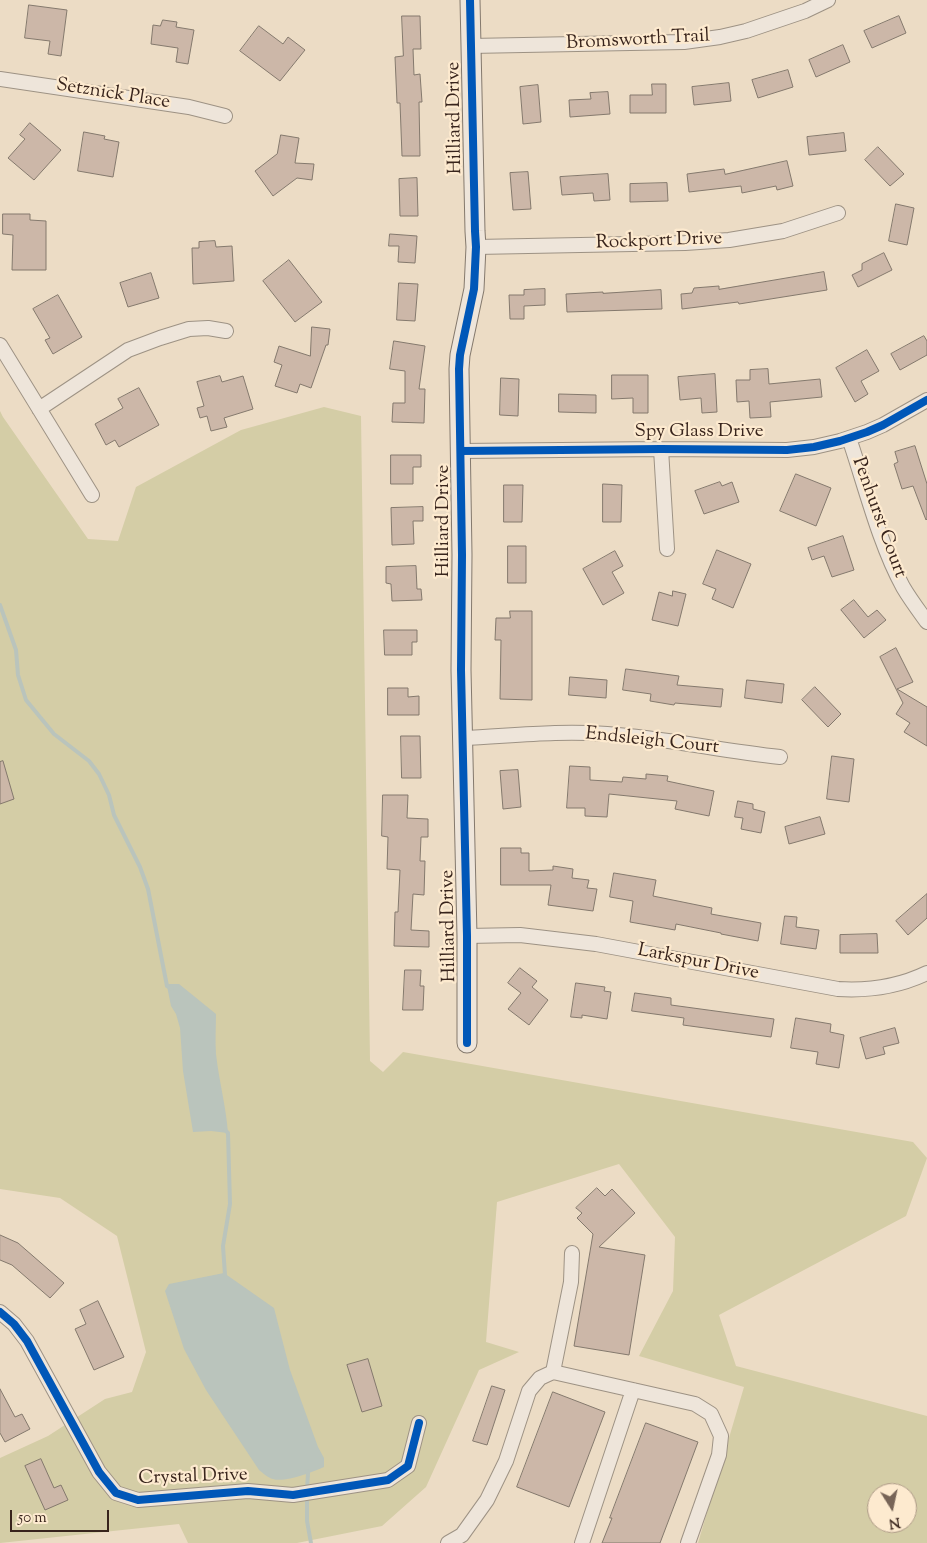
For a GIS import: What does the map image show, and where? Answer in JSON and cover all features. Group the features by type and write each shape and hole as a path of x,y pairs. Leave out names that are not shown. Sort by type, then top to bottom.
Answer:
{"street":[{"name":"Hilliard Drive","path":"467,1043 459,362 474,289 476,246 470,0"},
{"name":"Bromsworth Trail","path":"470,46 684,42 720,38 746,32 805,12 828,0"},
{"name":"Setznick Place","path":"0,78 189,107 225,116"},
{"name":"Rockport Drive","path":"476,246 675,243 729,240 783,230 838,213"},
{"path":"39,409 128,350 189,329 208,328 226,331"},
{"path":"0,345 92,495"},
{"name":"Spy Glass Drive","path":"461,451 787,450 814,447 850,438 883,425 927,400"},
{"name":"Penhurst Court","path":"850,438 893,565 903,586 927,622"},
{"path":"661,449 667,550"},
{"name":"Endsleigh Court","path":"463,738 607,734 649,738 780,757"},
{"name":"Larkspur Drive","path":"467,936 520,935 596,944 838,989 874,989 910,981 927,973"},
{"path":"553,1372 572,1282 572,1253"},
{"name":"Crystal Drive","path":"0,1312 14,1324 27,1341 98,1472 116,1493 138,1500 248,1491 293,1495 388,1480 408,1466 419,1424"},
{"path":"448,1543 465,1539 506,1461 529,1390 540,1378 553,1372 695,1404 711,1414 721,1436 719,1456 688,1543"},
{"path":"582,1543 633,1390"}],"shaded area":[{"path":"324,407 361,416 370,1061 383,1072 403,1052 913,1142 927,1158 906,1216 719,1315 736,1366 927,1416 927,1543 698,1543 744,1387 639,1356 673,1291 675,1237 619,1164 497,1202 486,1342 519,1352 479,1370 426,1487 382,1526 297,1543 188,1543 179,1524 0,1543 0,1458 48,1436 105,1399 132,1392 146,1352 117,1236 60,1198 0,1189 0,411 88,539 118,541 136,487 241,430"},
{"path":"169,984 179,984 216,1014 216,1054 228,1133 211,1131 193,1132 183,1071 180,1028 176,1014 171,1006 167,986"},
{"path":"224,1273 274,1308 290,1370 318,1447 324,1458 324,1467 284,1480 269,1478 259,1470 206,1390 184,1349 165,1291 169,1284"}],"building":[{"path":"29,5 67,10 61,56 48,54 50,41 25,38"},
{"path":"402,16 420,16 421,49 413,49 414,75 420,74 422,102 419,102 420,156 402,156 400,103 397,103 395,57 403,56"},
{"path":"899,16 906,33 872,48 864,31"},
{"path":"163,20 177,22 176,27 194,30 188,64 176,62 178,48 151,44 153,25 160,26"},
{"path":"259,26 283,44 288,37 305,50 280,81 240,51"},
{"path":"843,45 850,62 816,77 809,60"},
{"path":"788,70 793,87 758,98 752,80"},
{"path":"729,83 731,101 694,105 692,87"},
{"path":"652,84 666,84 666,113 630,113 630,95 652,95"},
{"path":"538,85 541,122 523,124 520,87"},
{"path":"608,92 610,114 570,117 569,100 591,99 590,93"},
{"path":"30,123 61,150 34,180 8,158 25,139 20,135"},
{"path":"84,132 105,136 104,139 119,142 113,177 78,171"},
{"path":"844,133 846,151 809,155 807,137"},
{"path":"281,135 299,138 295,163 314,164 312,180 297,178 273,196 255,171 277,154"},
{"path":"878,147 904,174 890,186 865,160"},
{"path":"787,161 793,186 777,190 776,186 742,193 741,186 689,192 687,174 724,169 725,174"},
{"path":"528,172 531,209 513,210 510,173"},
{"path":"608,174 610,200 594,201 593,193 562,195 560,177"},
{"path":"417,178 418,216 400,216 399,179"},
{"path":"667,183 668,201 630,202 630,184"},
{"path":"896,204 914,208 907,245 889,241"},
{"path":"3,214 30,214 30,220 46,221 46,270 12,270 13,235 3,234"},
{"path":"390,234 417,236 415,263 398,262 399,246 389,246"},
{"path":"215,241 216,247 232,246 234,281 193,284 192,248 199,248 199,242"},
{"path":"884,253 892,270 858,287 852,275 862,270 862,264"},
{"path":"289,260 322,302 295,322 263,281"},
{"path":"824,272 827,290 739,304 738,302 682,309 681,294 692,293 694,288 719,286 719,289"},
{"path":"151,273 159,298 128,307 120,283"},
{"path":"399,283 418,284 415,321 397,320"},
{"path":"545,289 545,305 524,306 524,319 510,319 509,295 524,295 524,290"},
{"path":"661,290 662,309 567,312 566,294"},
{"path":"58,295 82,337 53,354 45,340 50,338 33,309"},
{"path":"312,327 330,329 328,345 326,345 311,388 300,384 297,393 275,386 282,365 274,362 279,346 310,356"},
{"path":"924,336 927,341 927,355 900,370 891,354"},
{"path":"394,341 425,346 419,389 425,389 424,423 392,422 393,403 405,403 405,371 390,369"},
{"path":"867,350 879,371 861,381 868,394 855,402 836,368"},
{"path":"768,369 769,384 820,379 822,397 770,402 771,417 750,418 749,401 737,402 736,380 750,380 750,370"},
{"path":"715,374 717,412 702,413 701,398 680,400 678,377"},
{"path":"612,375 648,375 648,413 633,413 633,398 612,399"},
{"path":"220,376 222,382 243,376 253,409 224,418 227,427 211,431 207,416 200,418 197,408 204,406 197,382"},
{"path":"501,378 519,379 518,416 500,415"},
{"path":"139,388 159,425 119,447 115,440 106,445 95,424 123,408 118,399"},
{"path":"559,394 596,395 596,413 559,412"},
{"path":"915,446 927,484 926,520 913,486 902,489 894,464 898,462 895,452"},
{"path":"391,455 421,455 421,467 413,467 413,484 391,484"},
{"path":"796,474 831,488 816,526 780,511"},
{"path":"720,482 722,486 732,482 739,502 704,514 695,491"},
{"path":"603,484 622,485 621,522 603,522"},
{"path":"504,485 523,485 522,522 504,522"},
{"path":"423,507 423,521 413,521 414,544 392,545 391,508"},
{"path":"843,536 854,570 832,577 824,556 812,560 808,548"},
{"path":"508,546 526,546 526,583 508,583"},
{"path":"717,550 751,564 733,608 712,599 716,589 703,584"},
{"path":"615,551 623,566 612,572 624,593 603,605 583,569"},
{"path":"416,566 417,589 421,589 422,600 392,601 391,584 386,583 386,567"},
{"path":"673,591 686,594 678,626 652,620 659,592 672,596"},
{"path":"854,600 868,617 877,610 886,620 864,638 841,610"},
{"path":"510,611 532,611 532,700 500,699 501,640 495,640 496,618 510,618"},
{"path":"384,630 417,630 417,642 412,642 412,655 385,655"},
{"path":"896,648 913,682 897,689 927,707 927,746 904,732 910,723 896,714 903,703 880,657"},
{"path":"626,669 679,676 677,685 723,689 721,707 675,703 674,705 650,701 651,694 623,690"},
{"path":"570,677 607,680 606,698 569,695"},
{"path":"747,680 784,684 782,703 745,698"},
{"path":"815,687 841,714 828,727 802,700"},
{"path":"388,688 408,688 408,697 419,696 419,715 388,715"},
{"path":"401,736 420,736 421,778 402,778"},
{"path":"832,756 854,759 849,802 827,799"},
{"path":"3,761 14,799 0,804 0,762"},
{"path":"570,766 590,767 590,780 622,782 623,777 646,779 646,774 668,776 667,781 714,791 709,816 675,809 677,801 609,794 607,817 585,816 585,808 567,808"},
{"path":"518,770 521,807 503,809 500,771"},
{"path":"383,795 408,795 407,818 428,819 428,837 421,837 420,861 425,861 424,895 413,894 411,930 429,931 429,947 394,946 395,912 398,912 400,870 387,869 388,837 382,836"},
{"path":"738,801 753,804 753,809 765,812 761,833 741,829 743,818 735,817"},
{"path":"820,817 825,834 789,844 785,827"},
{"path":"501,848 521,848 521,853 529,853 529,871 553,870 553,866 573,869 572,878 589,880 587,888 597,889 593,911 548,905 551,885 501,885"},
{"path":"614,873 656,880 653,896 712,908 711,914 761,923 758,941 676,924 675,930 630,922 633,901 610,897"},
{"path":"927,894 927,918 908,935 896,921"},
{"path":"785,916 797,917 796,927 819,930 816,949 781,944"},
{"path":"877,934 878,953 840,953 840,935"},
{"path":"520,968 537,981 532,987 548,1000 529,1025 508,1009 521,993 508,983"},
{"path":"405,970 421,970 420,986 424,986 423,1010 403,1010"},
{"path":"576,983 605,987 604,991 611,992 607,1019 582,1015 582,1018 571,1017"},
{"path":"635,993 671,998 671,1005 774,1019 771,1037 683,1025 684,1018 632,1011"},
{"path":"796,1018 831,1024 830,1032 844,1035 839,1068 816,1064 818,1052 791,1048"},
{"path":"895,1028 899,1043 883,1047 885,1054 866,1059 860,1038"},
{"path":"597,1188 605,1196 612,1189 635,1213 599,1247 645,1255 629,1355 574,1346 593,1234 577,1218 582,1213 576,1208"},
{"path":"0,1235 18,1243 64,1283 50,1298 12,1265 0,1260"},
{"path":"98,1301 124,1357 94,1370 75,1329 86,1324 80,1310"},
{"path":"368,1359 382,1406 362,1412 347,1365"},
{"path":"492,1386 505,1390 487,1445 473,1441"},
{"path":"0,1389 15,1417 22,1414 30,1429 5,1442 0,1433"},
{"path":"553,1392 605,1412 569,1507 517,1487"},
{"path":"646,1423 698,1442 660,1543 602,1543 612,1518 610,1518"},
{"path":"41,1459 54,1488 61,1485 68,1500 45,1510 25,1466"}],"waterway":[{"path":"0,605 16,650 18,675 26,700 54,734 89,761 99,774 109,795 114,815 140,867 148,889 167,986 172,989"},
{"path":"225,1130 228,1133 230,1204 223,1246 225,1275"},
{"path":"307,1471 307,1489"},
{"path":"307,1496 307,1521 311,1543"}],"cycle path":[{"path":"467,1043 467,936 461,670 462,555 459,369 460,355 474,289 476,247 470,0"},
{"path":"461,451 787,450 814,447 867,432 927,400"},
{"path":"0,1312 14,1324 27,1341 99,1472 116,1493 138,1500 248,1491 293,1495 388,1480 408,1466 419,1423"}]}
